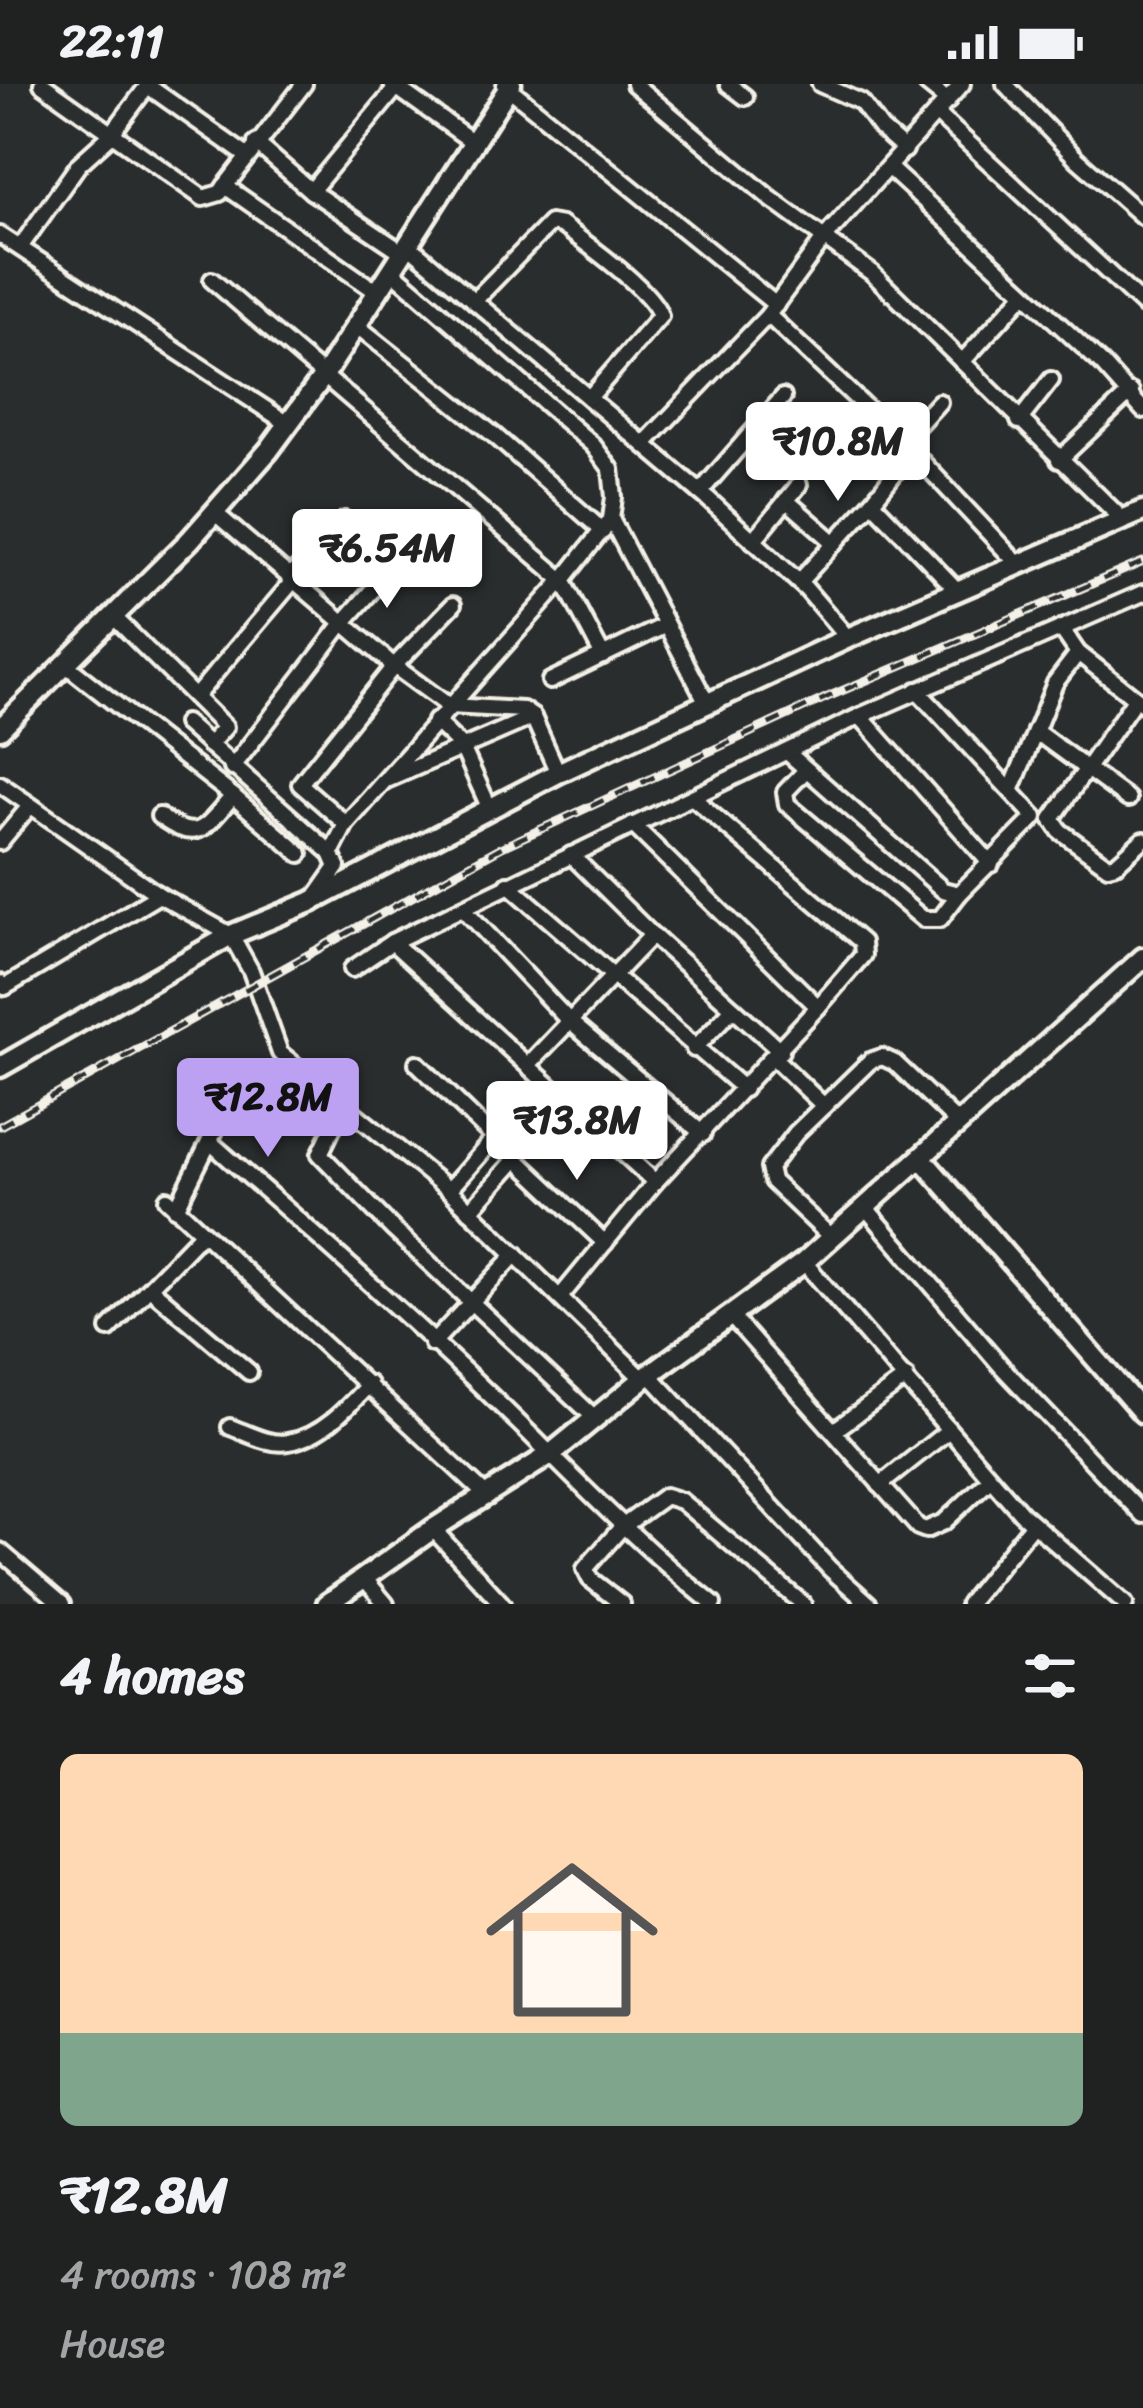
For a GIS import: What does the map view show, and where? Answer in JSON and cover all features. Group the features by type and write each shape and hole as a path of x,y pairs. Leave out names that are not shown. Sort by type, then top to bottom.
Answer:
{"street":[{"path":"41,84 203,198 220,193 304,84"},
{"path":"634,84 771,200 886,286 1123,520"},
{"path":"728,84 746,97"},
{"path":"820,84 861,102 880,129 904,150"},
{"path":"927,84 948,101"},
{"path":"644,445 772,310 825,237 962,84"},
{"path":"21,246 79,164 110,136 149,85 405,249 474,301 800,582 848,638"},
{"path":"0,729 215,513 287,423 325,374 507,85 772,310 1017,563"},
{"path":"1007,85 1060,143 1143,217"},
{"path":"311,191 394,86 473,142"},
{"path":"937,114 1143,305"},
{"path":"889,168 1131,392 1143,410"},
{"path":"225,186 377,292"},
{"path":"474,301 550,223 561,225 638,288 658,306 660,316 589,398"},
{"path":"0,235 287,423"},
{"path":"331,853 346,824 607,525 614,497 611,470 593,445 391,270"},
{"path":"212,280 563,580 603,656"},
{"path":"962,362 1024,294"},
{"path":"356,325 607,525 708,705"},
{"path":"1019,421 1051,380"},
{"path":"1059,460 1131,392"},
{"path":"700,492 783,397"},
{"path":"800,582 872,502 939,402"},
{"path":"753,541 799,485"},
{"path":"786,500 836,543"},
{"path":"872,502 958,591"},
{"path":"0,1067 231,935 311,902 489,807 848,638 1143,511"},
{"path":"215,513 394,666 449,706 523,710 533,716 559,773"},
{"path":"195,697 345,520"},
{"path":"232,768 343,623 394,566"},
{"path":"352,968 392,942 508,884 860,716 1143,593"},
{"path":"346,824 300,784 394,666 453,605"},
{"path":"114,617 225,727 209,745"},
{"path":"550,681 664,626"},
{"path":"1061,628 1078,653 1139,701 1053,814 1055,826 1108,866 1143,840"},
{"path":"1011,791 1058,676 1078,653"},
{"path":"66,665 300,854"},
{"path":"806,770 785,792 787,804 923,919 940,919 959,894 1035,820 917,690"},
{"path":"384,781 533,716"},
{"path":"860,716 991,863"},
{"path":"435,721 462,747 489,807"},
{"path":"184,723 331,853 337,867 311,902"},
{"path":"1035,731 1128,799"},
{"path":"787,752 944,890 959,894"},
{"path":"0,784 159,895 231,935 256,983 280,1053 449,1190 602,1343 646,1377 869,1604"},
{"path":"159,816 178,829 194,832 205,827 233,796"},
{"path":"560,1296 655,1182 778,1054 863,956 862,942 693,798"},
{"path":"0,842 30,806"},
{"path":"633,825 818,1007"},
{"path":"571,855 734,1008 824,1106"},
{"path":"508,884 744,1090"},
{"path":"0,983 4,987 159,895"},
{"path":"463,908 569,1021 703,1135"},
{"path":"529,1065 652,935"},
{"path":"392,942 655,1182"},
{"path":"326,1604 551,1454 646,1377 804,1262 1143,958"},
{"path":"694,1049 734,1008"},
{"path":"832,1238 769,1175 771,1162 870,1061 883,1057 958,1124"},
{"path":"417,1063 605,1243"},
{"path":"233,1094 172,1204 488,1497"},
{"path":"344,1105 320,1154 596,1419"},
{"path":"449,1190 522,1106"},
{"path":"210,1142 360,1274 622,1527 712,1604"},
{"path":"470,1211 516,1159"},
{"path":"921,1159 1143,1413"},
{"path":"866,1208 1001,1366 1143,1515"},
{"path":"109,1329 202,1233"},
{"path":"432,1344 516,1254"},
{"path":"804,1262 1033,1525 1125,1604"},
{"path":"151,1289 249,1372"},
{"path":"731,1316 912,1521 926,1530 944,1522 990,1479"},
{"path":"836,1430 906,1378"},
{"path":"230,1426 287,1442 340,1415 369,1384"},
{"path":"880,1485 949,1430"},
{"path":"622,1604 590,1580 585,1569 622,1527 657,1500 674,1497 802,1604"},
{"path":"968,1604 1033,1525"},
{"path":"433,1529 502,1604"},
{"path":"0,1551 62,1604"},
{"path":"364,1577 386,1604"}],"railway":[{"path":"0,1126 500,848 832,695 1143,562"}]}
